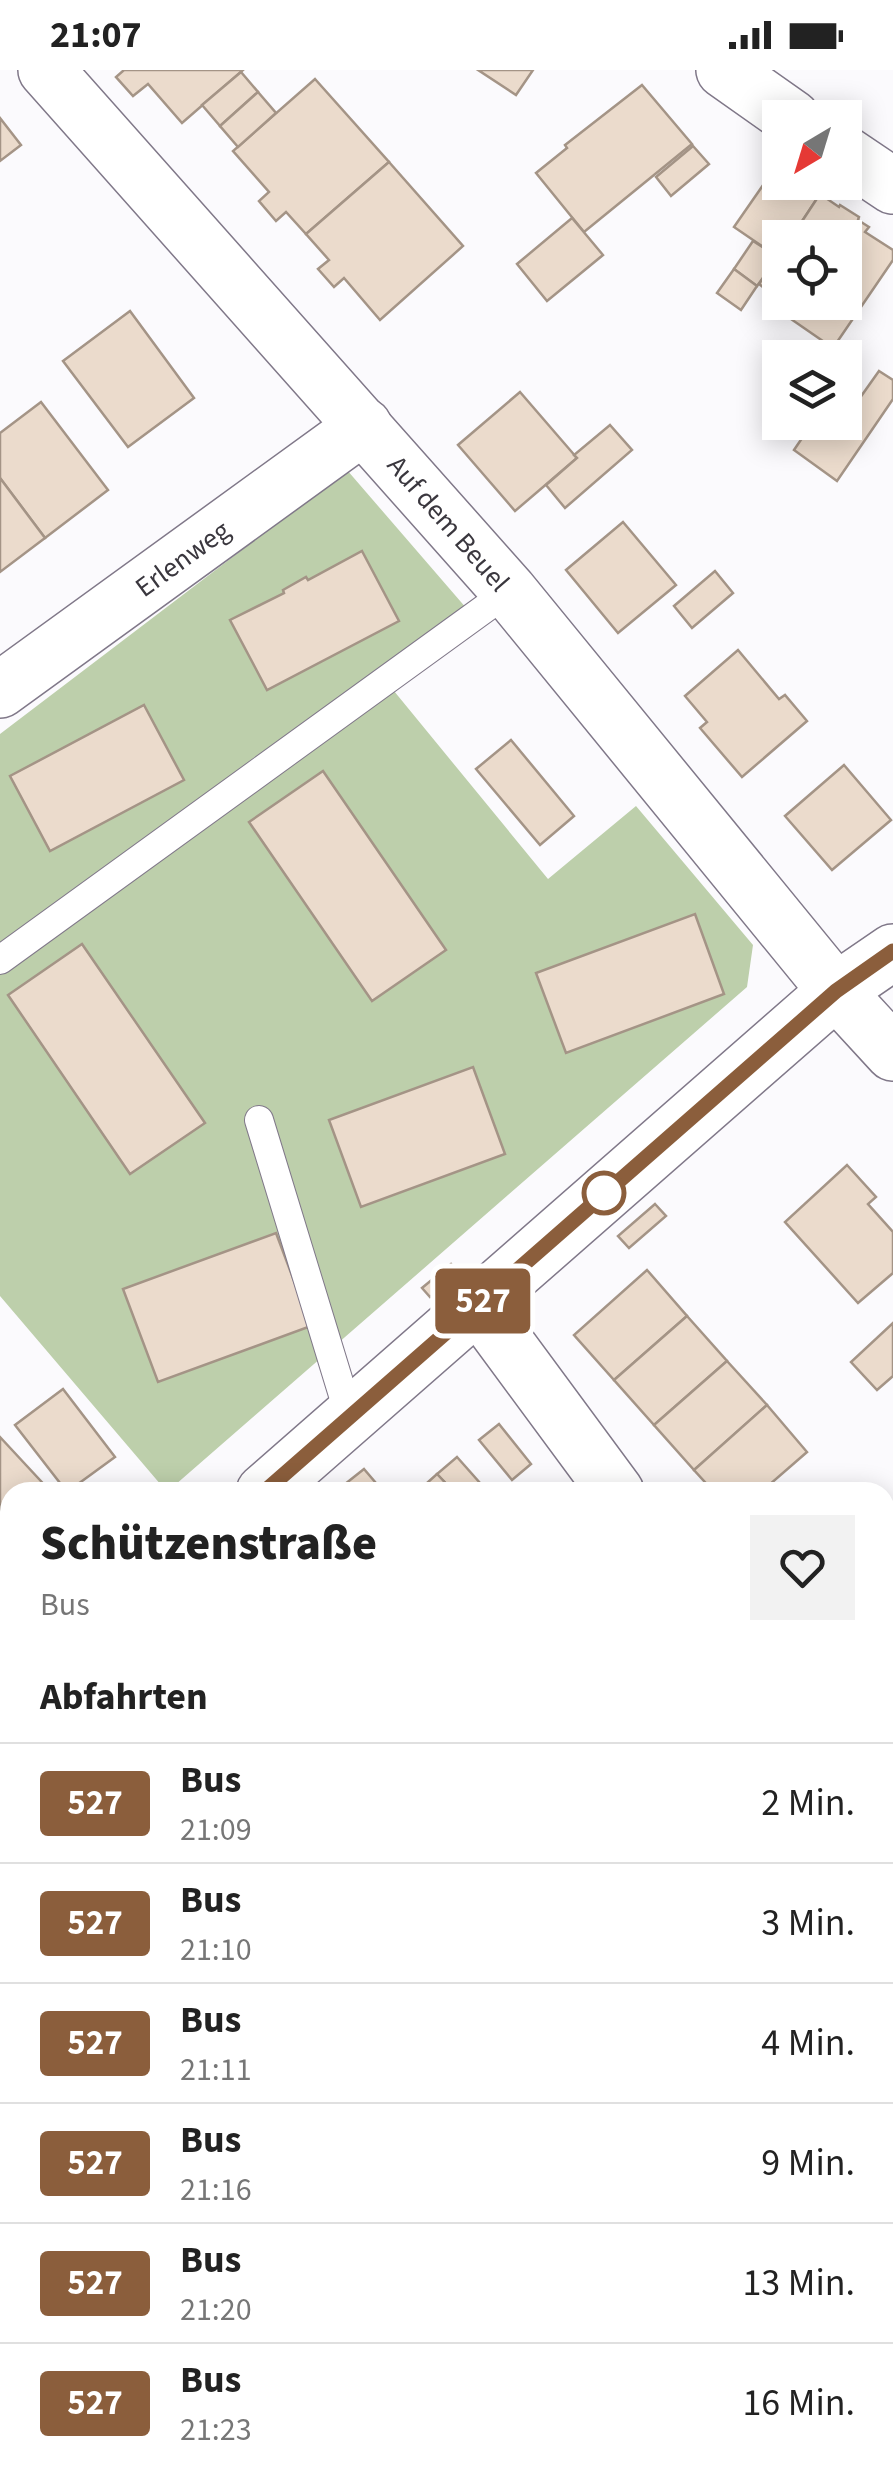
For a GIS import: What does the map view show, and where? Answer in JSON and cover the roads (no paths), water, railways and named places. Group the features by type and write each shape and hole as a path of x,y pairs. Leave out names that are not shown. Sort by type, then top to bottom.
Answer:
{"street":[{"name":"Auf dem Beuel","path":"46,70 509,591 836,991 893,1054"},
{"path":"724,70 766,100"},
{"path":"862,165 893,186"},
{"name":"Erlenweg","path":"0,690 364,426"},
{"path":"276,1482 836,991 893,952"},
{"path":"478,1305 609,1482"}],"lane":[{"path":"0,960 509,591"},
{"path":"259,1120 350,1418"}]}
